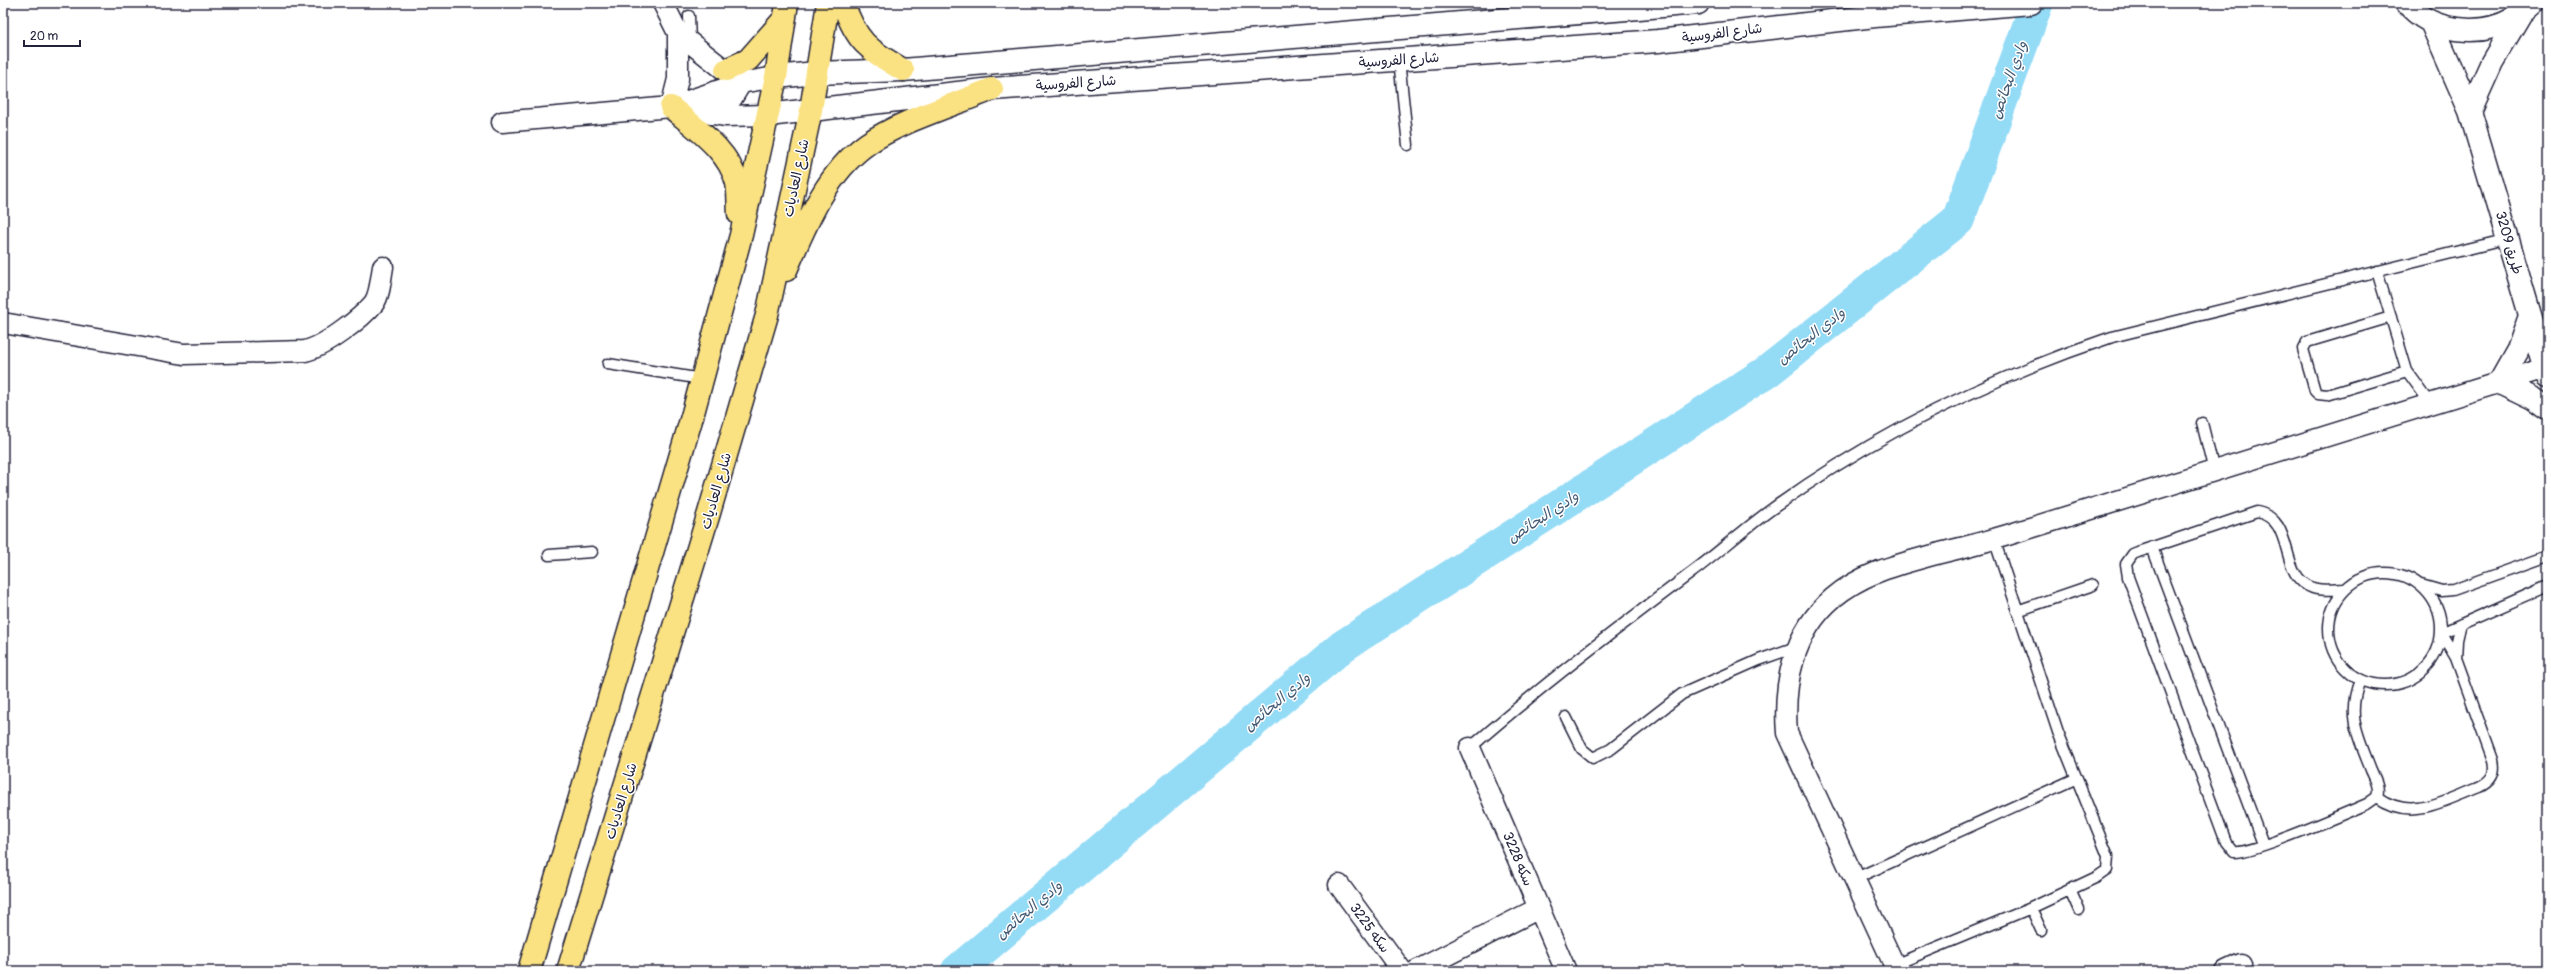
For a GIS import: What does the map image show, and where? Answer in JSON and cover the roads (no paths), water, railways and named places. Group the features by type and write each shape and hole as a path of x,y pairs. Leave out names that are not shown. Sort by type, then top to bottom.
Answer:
{"main road":[{"name":"شارع العاديات","path":"568,971 707,521 767,316 811,110 828,3"},
{"path":"843,3 852,28 869,49 903,70"},
{"name":"شارع الفروسية","path":"776,77 816,73 903,70 1614,6 1698,3"},
{"name":"شارع الفروسية","path":"768,115 992,89 1658,41 1875,16 2031,3"},
{"path":"2407,4 2431,22 2458,30 2487,29 2513,19 2527,7"},
{"path":"2470,111 2492,62 2527,7"},
{"path":"734,76 786,10"},
{"path":"529,971 702,380 741,235 776,77 786,10"},
{"name":"طريق 3209","path":"2431,22 2470,111 2547,372"},
{"path":"767,316 822,196 846,163 867,144 895,129 992,89"},
{"path":"671,107 714,145 729,165 737,183 741,235"},
{"path":"2530,316 2518,350 2500,382 2533,398 2548,409"}],"street":[{"path":"663,3 684,39 734,76"},
{"path":"671,107 678,79 684,39"},
{"path":"711,114 732,98 734,76"},
{"path":"671,107 734,76 776,77"},
{"path":"502,122 671,107 725,116 768,115"},
{"path":"3,323 184,354 305,351 316,348 348,326 374,303 383,267"},
{"path":"1896,968 1787,733 1785,696 1788,674 1799,646 1813,621 1827,605 1854,582 1880,570 1994,539 2500,382 2547,372"},
{"name":"سكه 3228","path":"1470,748 1566,971"},
{"name":"سكه 3225","path":"1339,884 1402,971"},
{"path":"1416,971 1539,908"}],"lane":[{"path":"684,39 689,16"},
{"path":"1399,60 1408,146"},
{"path":"1470,748 1528,698 1771,509 1848,458 1924,415 1996,380 2063,353 2112,337 2508,239"},
{"path":"2377,271 2407,371 2431,404"},
{"path":"2391,317 2308,342 2304,349 2314,387 2318,394 2327,395 2407,371"},
{"path":"608,364 702,380"},
{"path":"2202,423 2214,471"},
{"path":"2344,589 2324,590 2312,588 2302,581 2294,571 2280,528 2275,520 2267,514 2257,512 2133,554 2126,564 2126,571 2229,848 2240,853 2367,804 2377,797"},
{"path":"1896,968 2070,890 2103,874 2107,870 2109,861 2078,778 2058,732 1994,539"},
{"path":"2152,547 2263,844"},
{"path":"549,555 592,552"},
{"path":"2419,584 2432,598 2440,615 2441,633 2437,651 2428,667 2413,678 2396,685 2378,685 2360,680 2346,670 2338,660 2329,639 2329,621 2334,604 2344,589 2357,580 2372,574 2389,572 2405,576 2419,584 2442,591 2453,590 2548,556"},
{"path":"2017,611 2093,585"},
{"path":"2441,633 2548,586"},
{"path":"2456,658 2457,641 2461,624"},
{"path":"2377,797 2399,809 2412,810 2487,784 2492,777 2495,768 2493,760 2456,658 2441,633"},
{"path":"1566,717 1582,749 1593,758 1611,749 1682,694 1759,660 1799,646"},
{"path":"2360,680 2355,694 2353,722 2377,783 2377,797"},
{"path":"1854,880 2078,778"},
{"path":"2070,890 2079,910"},
{"path":"2031,908 2041,930"}],"waterway":[{"name":"وادي البحائص","path":"957,971 1343,646 1768,371 1958,220 2037,3"}]}
